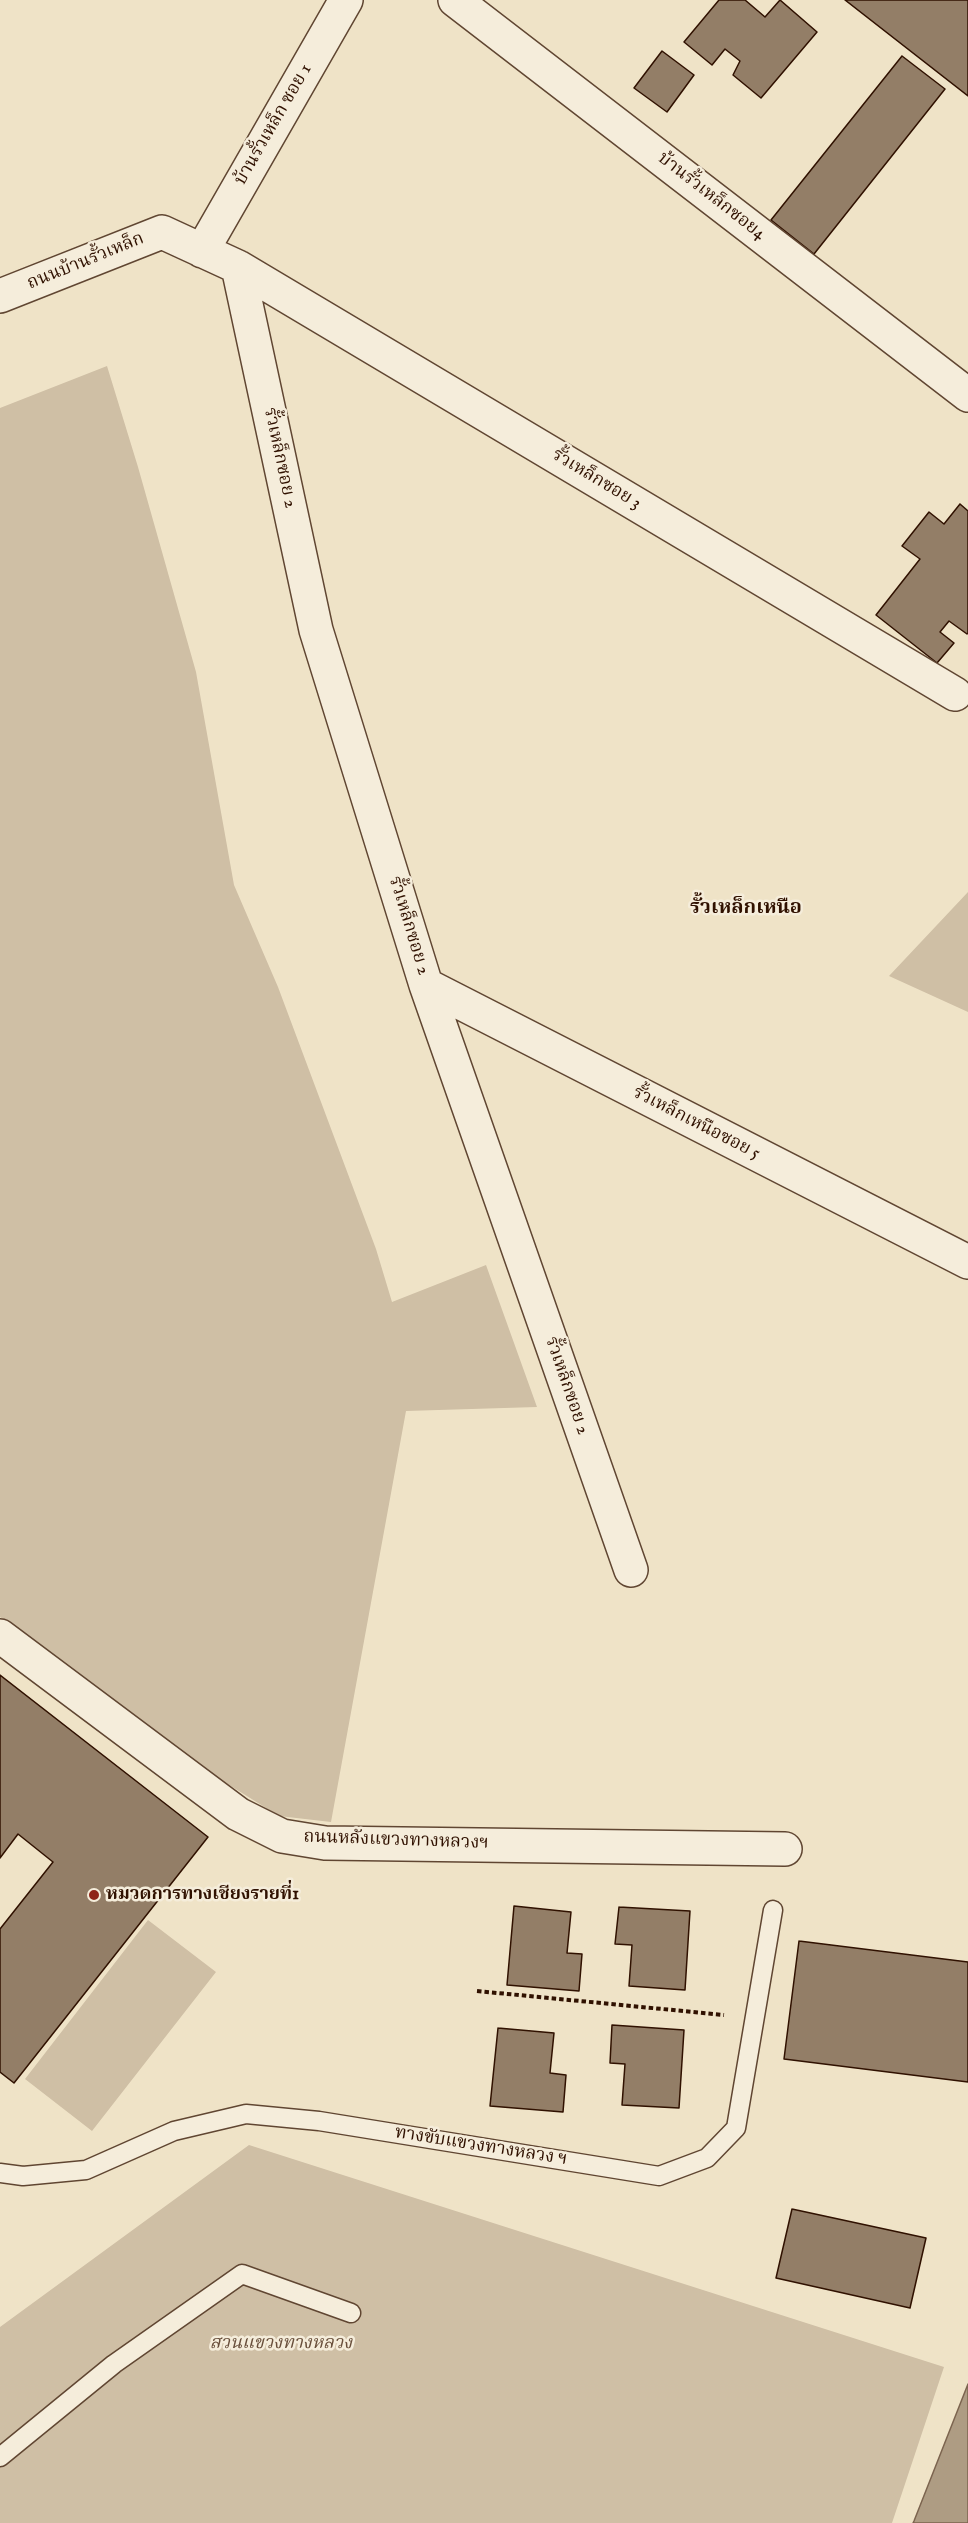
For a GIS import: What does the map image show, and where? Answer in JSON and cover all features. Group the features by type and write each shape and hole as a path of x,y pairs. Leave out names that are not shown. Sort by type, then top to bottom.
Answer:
{"street":[{"name":"บ้านรั้วเหล็ก ซอย 1","path":"202,251 346,0"},
{"name":"บ้านรั้วเหล็กซอย4","path":"454,0 968,395"},
{"name":"ถนนบ้านรั้วเหล็ก","path":"0,296 162,232 238,267"},
{"name":"รั้วเหล็กซอย 3","path":"238,267 955,694"},
{"name":"รั้วเหล็กซอย 2","path":"238,267 316,630 426,985 631,1570"},
{"name":"รั้วเหล็กเหนือซอย 5","path":"426,985 968,1262"},
{"name":"ถนนหลังแขวงทางหลวงฯ","path":"0,1636 238,1814 282,1836 325,1843 785,1849"}],"lane":[{"name":"ทางขับแขวงทางหลวง ฯ","path":"0,2173 23,2176 86,2170 174,2131 246,2114 319,2121 659,2176 707,2158 736,2128 773,1910"},
{"path":"0,2457 114,2364 242,2274 351,2313"}],"path":[{"path":"477,1991 755,2018"}],"green space":[{"path":"107,366 196,672 234,885 278,987 376,1249 392,1302 486,1265 537,1407 406,1411 331,1822 279,1816 189,1760 0,1617 0,408"},
{"path":"968,892 968,1012 889,976"},
{"path":"148,1920 216,1972 92,2131 25,2079"},
{"name":"สวนแขวงทางหลวง","path":"249,2145 944,2367 892,2523 0,2523 0,2327"}],"shaded area":[{"path":"968,2384 968,2523 913,2523 914,2521"}],"building":[{"path":"719,0 745,0 765,17 780,0 817,32 761,98 733,75 740,61 725,49 712,65 684,42"},
{"path":"845,0 968,0 968,96"},
{"path":"662,51 694,75 667,112 634,88"},
{"path":"902,56 945,89 814,254 771,220"},
{"path":"960,504 968,511 968,633 949,621 940,632 954,643 937,663 876,615 920,559 902,546 929,512 944,524"},
{"name":"หมวดการทางเชียงรายที่1","path":"0,1675 208,1837 14,2083 0,2072 0,1929 53,1862 18,1834 0,1858"},
{"path":"514,1906 571,1912 567,1953 582,1954 579,1991 507,1985"},
{"path":"619,1907 690,1911 685,1990 629,1986 632,1945 615,1944"},
{"path":"799,1941 968,1962 968,2082 784,2059"},
{"path":"612,2025 684,2030 679,2108 622,2105 625,2064 610,2063"},
{"path":"498,2028 554,2033 550,2073 566,2075 563,2112 490,2106"},
{"path":"792,2209 926,2238 910,2308 776,2278"}],"place":[{"name":"หมวดการทางเชียงรายที่1","path":"94,1895"}],"district":[{"name":"รั้วเหล็กเหนือ","path":"746,909"}]}
